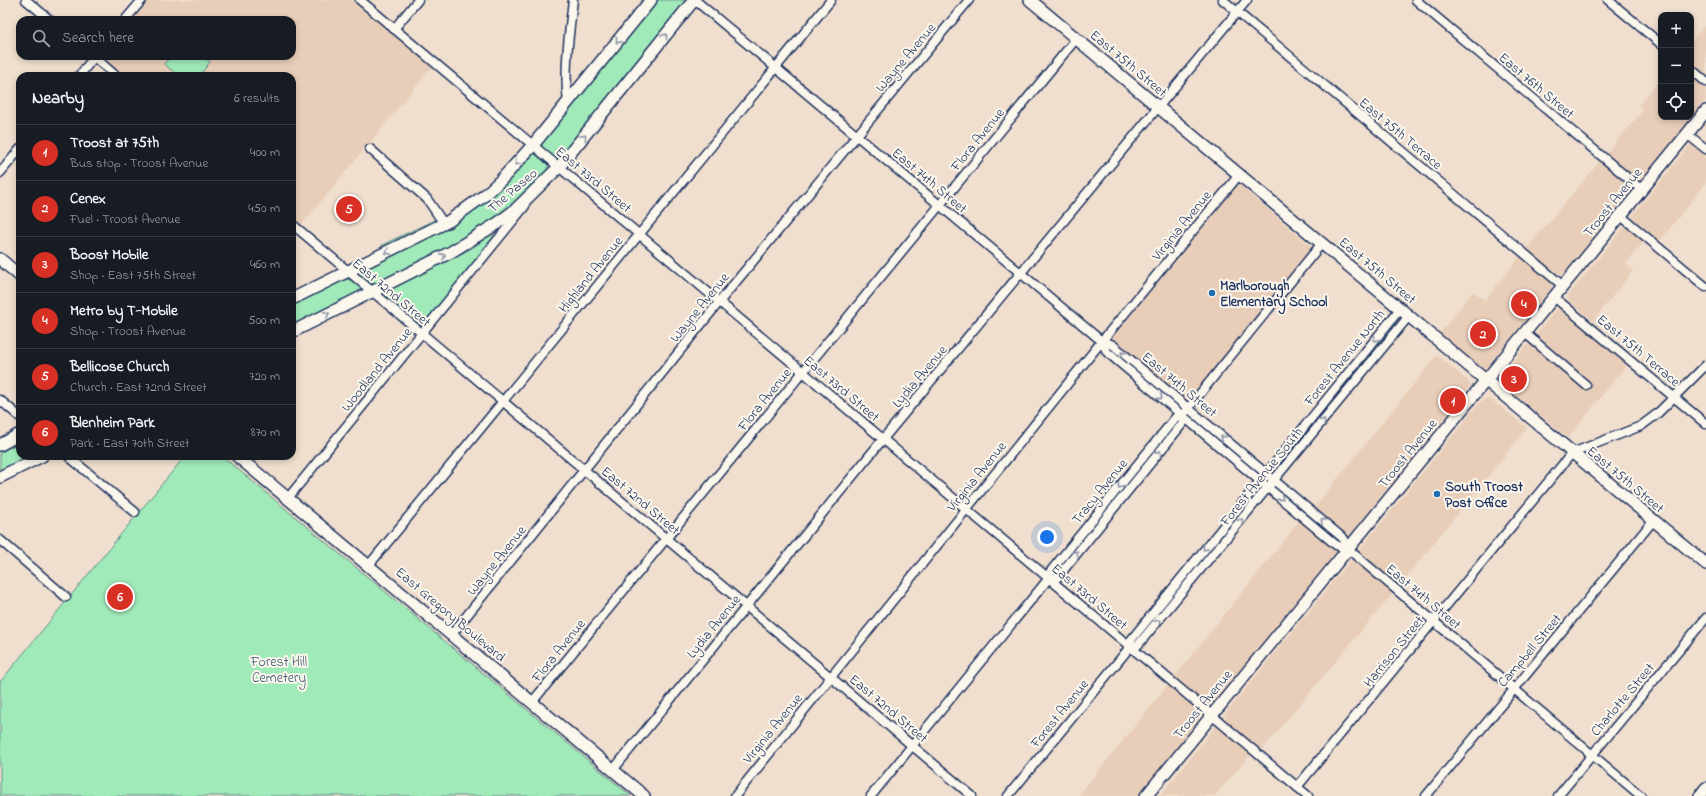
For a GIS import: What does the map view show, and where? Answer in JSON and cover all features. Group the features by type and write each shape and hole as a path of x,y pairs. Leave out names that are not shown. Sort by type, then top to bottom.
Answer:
{"main road":[{"name":"The Paseo","path":"296,297 444,224 485,195 513,168 533,145 651,0"},
{"name":"The Paseo","path":"296,330 470,241 516,209 559,167 694,0"},
{"name":"East 75th Street","path":"1030,0 1706,564"},
{"name":"Troost Avenue","path":"1149,795 1212,715 1706,111"},
{"path":"0,259 16,273"},
{"path":"0,445 16,436"},
{"path":"0,477 34,460"},
{"name":"East Gregory Boulevard","path":"242,460 533,701 644,796"},
{"path":"1700,796 1706,788"}],"street":[{"path":"26,0 45,16"},
{"path":"128,16 142,0"},
{"name":"East 73rd Street","path":"360,0 1308,796"},
{"path":"394,29 418,0"},
{"path":"568,103 566,84 567,53 573,0"},
{"name":"East 74th Street","path":"694,0 1102,341 1113,345 1266,473 1344,539 1348,549 1641,796"},
{"name":"Highland Avenue","path":"369,565 831,0"},
{"name":"Wayne Avenue","path":"452,634 720,302 969,0"},
{"name":"East 75th Terrace","path":"1223,0 1563,286"},
{"name":"Lydia Avenue","path":"613,770 883,439 1247,0"},
{"name":"East 76th Street","path":"1416,0 1642,190"},
{"path":"1608,0 1658,42"},
{"name":"Flora Avenue","path":"533,701 1076,39"},
{"path":"82,72 91,60"},
{"path":"98,60 112,72"},
{"path":"1694,72 1706,82"},
{"path":"1687,134 1706,149"},
{"path":"370,149 422,194 444,224"},
{"path":"0,173 16,154"},
{"name":"Virginia Avenue","path":"735,796 1102,341 1239,175"},
{"name":"Woodland Avenue","path":"288,498 545,181"},
{"path":"1620,216 1706,287"},
{"name":"East 72nd Street","path":"296,227 972,796"},
{"name":"Tracy Avenue","path":"871,796 1049,578 1050,572 1176,417 1182,416 1322,243"},
{"name":"East 75th Terrace","path":"1554,297 1706,424"},
{"name":"Forest Avenue North","path":"1130,647 1131,640 1260,480 1404,312"},
{"name":"Forest Avenue South","path":"1130,647 1138,645 1269,487 1404,312"},
{"path":"1525,333 1586,385"},
{"path":"1102,341 1107,352 1182,416 1269,487 1336,545 1348,549"},
{"name":"Harrison Street","path":"1297,787 1572,453 1641,426 1658,414 1706,365"},
{"path":"0,400 16,414"},
{"path":"73,460 135,512"},
{"name":"Campbell Street","path":"1426,796 1653,521"},
{"path":"0,540 66,597"},
{"name":"Charlotte Street","path":"1558,796 1706,618"},
{"name":"Forest Avenue","path":"1008,796 1130,647"}],"shaded area":[{"path":"147,0 354,0 432,67 301,226 296,222 296,72 118,72 104,60 296,60 296,16 134,16"},
{"path":"1706,24 1706,76 1694,66 1694,38"},
{"path":"1694,77 1706,87 1706,100 1694,115"},
{"path":"1658,82 1658,120 1690,120 1642,178 1636,178 1606,154 1643,110 1638,106"},
{"path":"1691,144 1694,144 1706,153 1706,183 1659,242 1634,220 1633,215"},
{"path":"1600,161 1630,186 1631,191 1563,274 1556,275 1526,249"},
{"name":"Marlborough Elementary School","path":"1237,186 1241,186 1313,248 1186,402 1113,342 1112,338"},
{"path":"1624,227 1627,227 1644,241 1626,264 1633,271 1593,321 1569,301 1568,296"},
{"path":"1520,256 1551,281 1552,288 1486,368 1483,369 1439,334 1473,291 1485,300"},
{"path":"1557,309 1561,310 1628,363 1568,438 1502,384 1500,380 1502,375"},
{"path":"1437,355 1467,380 1470,385 1468,389 1350,535 1345,536 1313,509"},
{"path":"1487,398 1527,428 1399,586 1359,552 1480,402"},
{"path":"1302,518 1337,549 1336,552 1213,704 1205,704 1174,677"},
{"path":"1353,560 1394,592 1261,751 1226,721 1225,714 1350,561"},
{"path":"1168,685 1200,711 1202,714 1200,719 1137,796 1078,796"},
{"path":"1215,727 1219,727 1251,754 1215,796 1160,796"}],"green space":[{"path":"657,0 687,0 562,157 555,158 543,148 541,143"},
{"path":"168,60 207,60 210,62 202,72 174,72 164,64"},
{"path":"535,154 548,165 546,173 493,220 437,254 375,284 367,282 362,276 361,272 363,270 458,221 491,197 530,156"},
{"path":"434,220 432,224 383,249 382,245"},
{"path":"492,234 495,238 424,324 418,324 386,297 386,292 472,248"},
{"path":"345,279 350,280 361,287 359,293 296,324 296,304"},
{"path":"1392,324 1396,324 1395,327 1273,474 1271,473"},
{"path":"1112,349 1178,404 1178,407 1110,350"},
{"path":"1194,418 1261,473 1260,475 1193,419"},
{"path":"1181,420 1057,572 1055,572 1176,421"},
{"path":"16,443 16,460 24,460 0,472 0,452"},
{"name":"Forest Hill Cemetery","path":"182,460 227,460 631,796 0,796 0,682"},
{"path":"1277,486 1311,514 1308,518 1274,488"},
{"path":"1260,488 1262,488 1137,641 1136,639"}],"place":[{"name":"Bellicose Church","path":"349,209"},
{"name":"Marlborough Elementary School","path":"1212,293"},
{"name":"Metro by T-Mobile","path":"1524,304"},
{"name":"Cenex","path":"1483,334"},
{"name":"Boost Mobile","path":"1514,379"},
{"name":"Troost at 75th","path":"1453,401"},
{"name":"South Troost Post Office","path":"1437,494"},
{"name":"Blenheim Park","path":"120,597"}]}
